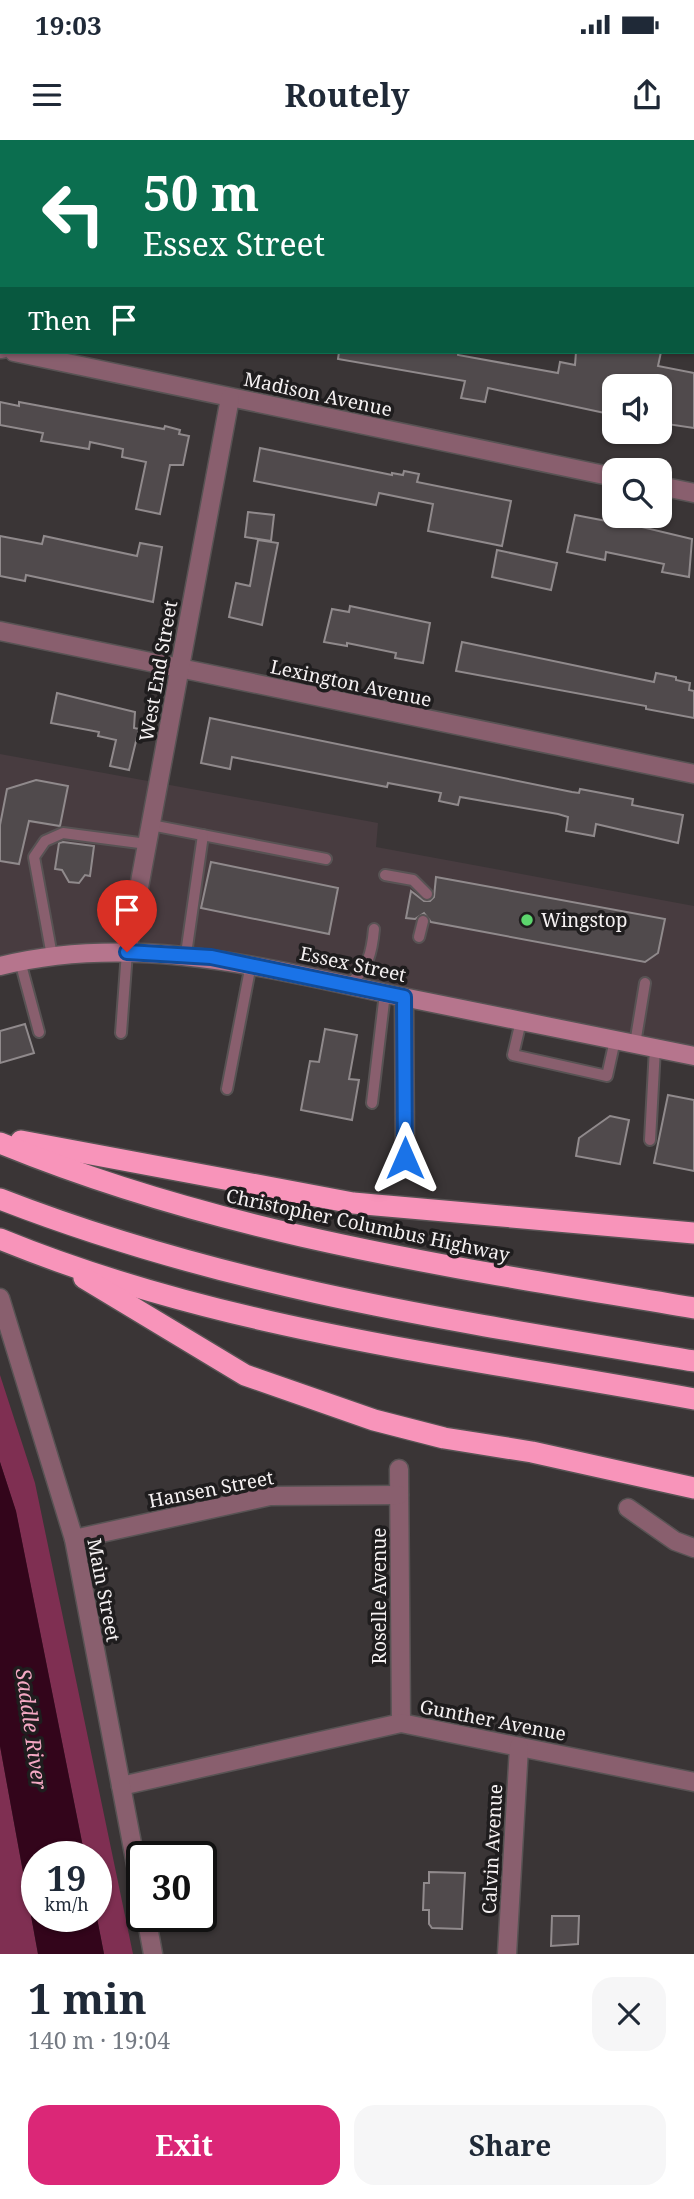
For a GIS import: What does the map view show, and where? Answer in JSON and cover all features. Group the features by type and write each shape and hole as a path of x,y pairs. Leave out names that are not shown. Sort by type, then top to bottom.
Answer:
{"highway":[{"path":"0,1137 353,1203 694,1233"},
{"name":"Christopher Columbus Highway","path":"0,1143 170,1204 310,1240 694,1308"},
{"path":"0,1199 135,1248 276,1286 408,1312 694,1361"},
{"path":"3,1241 168,1295 274,1323 441,1356 694,1399"},
{"path":"49,1257 245,1375 374,1420 444,1438 532,1452 694,1488"}],"main road":[{"name":"Essex Street","path":"0,967 52,956 127,952 186,954 251,964 694,1056"}],"street":[{"name":"Madison Avenue","path":"23,354 602,475"},
{"name":"West End Street","path":"127,952 230,398"},
{"path":"672,488 694,493"},
{"name":"Lexington Avenue","path":"0,631 694,774"},
{"path":"404,997 405,1158"},
{"name":"Main Street","path":"0,1298 74,1539 132,1841"},
{"name":"Roselle Avenue","path":"399,1469 401,1723"},
{"name":"Hansen Street","path":"74,1539 270,1496 399,1495"},
{"path":"628,1508 675,1541 694,1548"},
{"name":"Gunther Avenue","path":"121,1786 401,1723 694,1782"},
{"name":"Calvin Avenue","path":"507,1954 519,1747"},
{"path":"149,1932 153,1954"}],"lane":[{"path":"151,825 326,859"},
{"path":"52,956 34,858 45,841 63,834 147,844"},
{"path":"186,954 203,835"},
{"path":"385,875 413,880 427,894"},
{"path":"419,937 423,921"},
{"path":"348,985 365,968 374,929"},
{"path":"121,1033 127,952"},
{"path":"20,961 38,1032"},
{"path":"227,1089 251,964"},
{"path":"635,1044 645,982"},
{"path":"372,1102 385,993"},
{"path":"521,1021 513,1055 607,1076 615,1040"},
{"path":"650,1140 655,1048"}],"shaded area":[{"path":"0,754 378,823 376,847 694,906 694,1056 186,954 0,966"},
{"path":"0,1375 35,1483 109,1841 82,1841 16,1512 0,1462"},
{"path":"0,1746 21,1861 21,1932 34,1932 38,1954 0,1954"},
{"path":"112,1853 126,1932 128,1932 133,1954 104,1954 100,1932 112,1932"}],"water":[{"name":"Saddle River","path":"0,1462 16,1511 82,1841 21,1841 21,1861 0,1746"},
{"name":"Saddle River","path":"34,1932 100,1932 104,1954 38,1954"}],"building":[{"path":"339,354 458,354 558,373 560,362 575,365 576,354 661,354 658,366 694,373 694,428 672,425 672,374 602,374 602,412 488,388 485,402 461,398 465,381 338,359"},
{"path":"0,402 19,406 19,402 164,429 165,426 189,436 183,465 170,465 160,514 136,509 146,462 122,457 123,449 90,442 89,449 41,441 43,433 0,425"},
{"path":"260,448 392,475 403,475 404,471 419,474 417,482 511,501 502,546 428,531 433,504 379,493 376,505 254,481"},
{"path":"248,512 274,515 271,541 245,537"},
{"path":"575,515 602,520 602,528 646,528 692,539 689,577 662,572 664,564 606,552 605,560 567,552"},
{"path":"0,536 42,544 44,536 137,556 140,543 162,547 153,602 26,575 25,581 0,576"},
{"path":"258,540 278,543 262,625 229,617 236,583 250,586"},
{"path":"497,550 557,563 551,590 492,577"},
{"path":"350,606 430,623 423,663 395,658 396,653 347,643 347,646 324,642 332,609 349,612"},
{"path":"462,642 654,682 656,673 676,677 676,680 690,683 689,690 694,691 694,718 646,709 646,706 456,671"},
{"path":"57,693 135,712 134,728 139,729 129,770 110,766 116,740 98,736 99,732 51,723"},
{"path":"210,718 572,792 579,793 580,789 633,799 632,805 683,815 678,843 596,824 594,836 566,831 568,817 558,814 460,797 458,805 439,801 441,793 388,783 387,787 232,757 230,769 201,763"},
{"path":"36,780 68,786 60,826 29,821 19,864 0,861 0,825 7,789"},
{"path":"59,843 94,846 90,876 85,875 79,883 69,882 62,870 55,869"},
{"path":"211,862 338,888 329,934 201,908"},
{"path":"436,877 665,919 658,953 645,962 431,922 424,913 415,919 406,918 411,891 424,901 430,901 434,897"},
{"path":"25,1024 34,1053 0,1063 0,1031"},
{"path":"325,1029 357,1035 349,1079 359,1080 352,1120 301,1110 310,1061 319,1062"},
{"path":"668,1095 694,1100 694,1171 654,1163"},
{"path":"610,1116 629,1120 620,1164 576,1156 579,1138"},
{"path":"429,1872 465,1873 462,1929 432,1928 429,1924 429,1910 423,1910 424,1883 429,1883"},
{"path":"552,1916 579,1916 578,1944 551,1946"}],"place":[{"name":"Wingstop","path":"527,920"}],"route":[{"path":"127,952 211,957 404,997 405,1158"}]}
